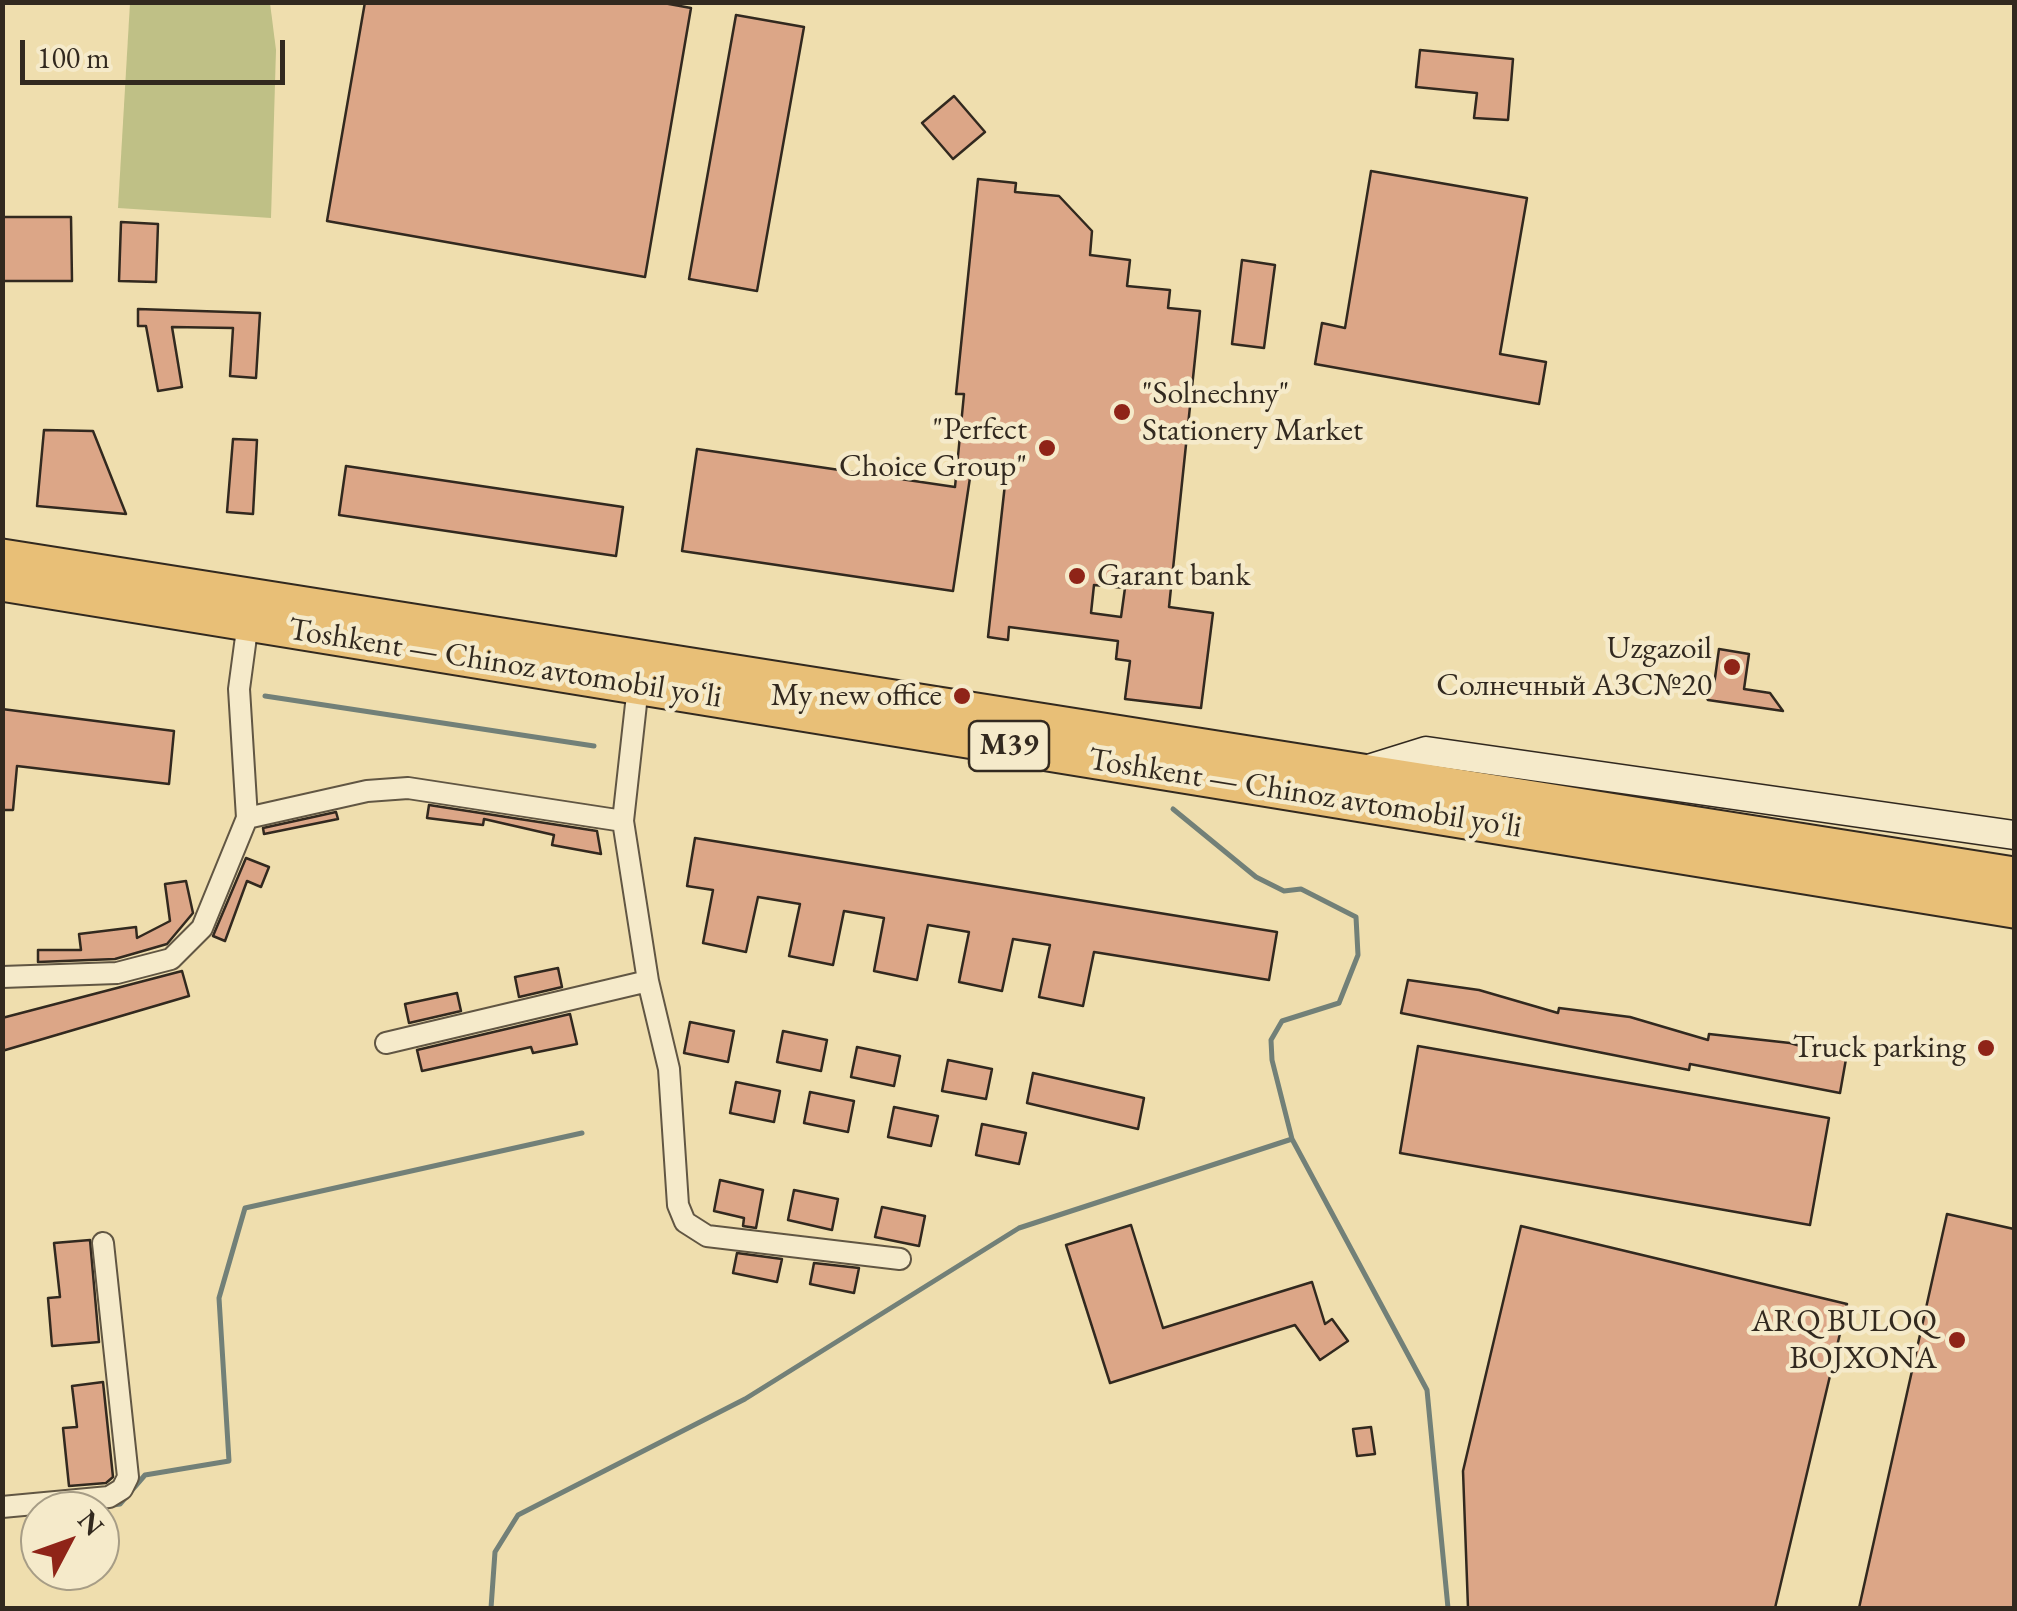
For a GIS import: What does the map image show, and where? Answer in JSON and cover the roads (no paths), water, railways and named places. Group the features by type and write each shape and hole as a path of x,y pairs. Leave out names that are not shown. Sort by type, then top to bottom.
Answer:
{"highway":[{"name":"Toshkent — Chinoz avtomobil yoʻli","path":"2,557 1362,771 1807,852 2014,910"},
{"name":"Toshkent — Chinoz avtomobil yoʻli","path":"2,583 638,686 1807,852 2014,875"}],"street":[{"path":"2,977 118,974 171,959 202,928 248,818 239,689 248,622"},
{"path":"638,686 623,821 648,981 670,1069 678,1204 685,1222 707,1236 900,1259"},
{"name":"M39","path":"1362,771 1426,751 2014,835"},
{"path":"248,818 366,791 408,788 623,821"},
{"path":"1807,852 1830,808"},
{"path":"386,1043 648,981"},
{"path":"2,1508 109,1497 122,1489 128,1478 103,1244"}],"waterway":[{"path":"265,696 594,746"},
{"path":"1173,809 1256,877 1284,891 1301,889 1356,917 1358,955 1339,1003 1282,1021 1271,1040 1272,1060 1292,1139 1427,1390 1448,1608"},
{"path":"120,1504 145,1475 229,1461 219,1298 245,1208 582,1133"},
{"path":"491,1608 495,1552 518,1515 745,1399 1019,1228 1292,1139"}],"place":[{"name":"\"Solnechny\" Stationery Market","path":"1122,412"},
{"name":"\"Perfect Choice Group\"","path":"1047,448"},
{"name":"Garant bank","path":"1077,576"},
{"name":"Uzgazoil Солнечный АЗС№20","path":"1732,667"},
{"name":"My new office","path":"962,696"},
{"name":"Truck parking","path":"1986,1048"},
{"name":"ARQ BULOQ BOJXONA","path":"1957,1340"}]}
